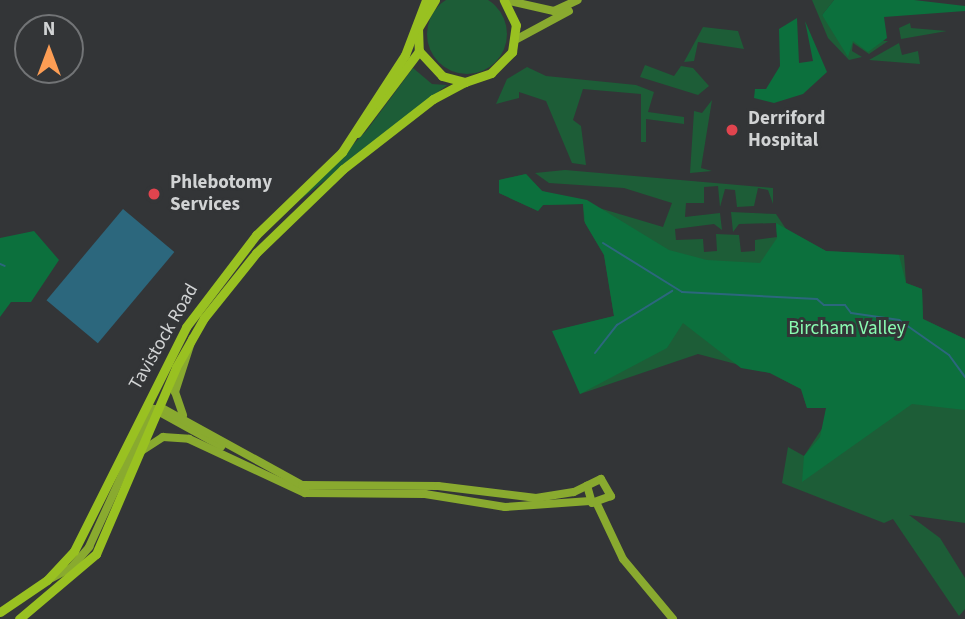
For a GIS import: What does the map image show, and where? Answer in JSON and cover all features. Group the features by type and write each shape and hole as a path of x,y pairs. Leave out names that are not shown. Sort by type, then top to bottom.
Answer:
{"highway":[{"name":"Tavistock Road","path":"350,139 405,55 426,0"},
{"path":"435,0 418,28 419,51 442,76 465,82"},
{"path":"504,0 517,39"},
{"name":"Tavistock Road","path":"19,619 96,554 192,336 275,233 312,198 433,99 501,65 517,39"},
{"name":"Tavistock Road","path":"0,612 47,580 81,541 151,390 220,278 350,139 419,51"},
{"path":"275,233 269,224 312,198"}],"main road":[{"path":"504,0 554,11 580,0"},
{"path":"517,39 580,0"},
{"path":"183,415 175,392 192,336"},
{"path":"151,390 161,411 205,435 251,469"},
{"path":"143,450 163,437 189,439 284,488 332,496 425,494 505,507 597,502 611,492 606,481 521,498 438,486 302,485 270,474 183,415 161,411"},
{"name":"Tavistock Road","path":"47,580 71,568 89,547 161,411"},
{"path":"587,486 634,574 673,619"}],"green space":[{"path":"467,-6 482,-3 495,6 504,19 507,34 504,49 495,62 482,71 467,74 452,71 439,62 430,49 427,34 430,19 439,6 452,-3"},
{"path":"812,0 834,0 822,15 849,46 853,40 888,41 869,54 853,43 852,51 862,57 849,60 828,38"},
{"path":"834,0 914,0 965,6 965,11 884,17 887,38 868,52 853,41 848,57 822,15"},
{"path":"797,18 799,63 813,61 805,21 827,72 803,94 774,103 754,98 755,89 766,89 780,66 779,29"},
{"path":"910,23 911,28 947,31 901,39 899,28"},
{"path":"703,27 738,31 744,49 698,42 694,61 684,62"},
{"path":"899,43 902,55 918,51 920,64 869,60"},
{"path":"645,65 674,76 681,66 693,68 709,86 698,95 640,77"},
{"path":"527,67 546,76 636,85 654,92 648,112 684,117 684,124 646,119 646,142 641,142 641,94 583,89 573,120 581,126 586,165 572,163 546,101 519,92 519,98 496,104 507,79"},
{"path":"413,68 432,84 447,85 300,200 367,130"},
{"path":"712,100 701,168 712,171 690,173 694,111 702,113"},
{"name":"Bircham Valley","path":"565,170 773,188 773,204 768,190 758,188 754,206 737,207 735,190 725,189 720,207 718,186 704,187 704,203 686,203 685,217 720,213 722,230 714,224 675,229 676,240 703,239 704,252 717,251 716,234 739,235 741,252 755,251 755,240 777,237 776,223 739,224 733,232 731,212 776,214 786,229 826,251 904,255 906,283 922,289 923,319 965,339 965,523 909,515 940,538 965,578 965,609 959,616 893,519 884,523 782,483 788,447 804,456 825,424 826,408 807,408 801,389 770,373 698,354 580,394 554,331 614,316 604,255 584,221 583,204 543,205 538,211 499,193 499,180 526,174 542,191 663,227 672,203 624,188 549,183 535,173"},
{"name":"Bircham Valley","path":"526,174 542,191 587,200 669,250 707,260 760,263 777,238 776,223 826,251 899,255 906,283 922,289 923,319 965,339 965,410 912,404 802,482 804,456 820,437 826,408 807,408 801,389 770,373 741,368 683,323 667,348 580,394 552,331 614,316 604,255 585,223 583,204 543,205 538,211 499,193 499,180"},
{"path":"34,231 59,260 31,302 11,302 0,317 0,238"}],"water":[{"path":"123,209 174,252 98,343 47,300"}],"waterway":[{"path":"603,243 682,292 817,299 824,305 845,305 851,313 899,320 949,355 965,377"},
{"path":"0,264 5,266"},
{"path":"595,353 617,325 672,291"}],"place":[{"name":"Derriford Hospital","path":"732,130"},
{"name":"Phlebotomy Services","path":"154,194"}]}
